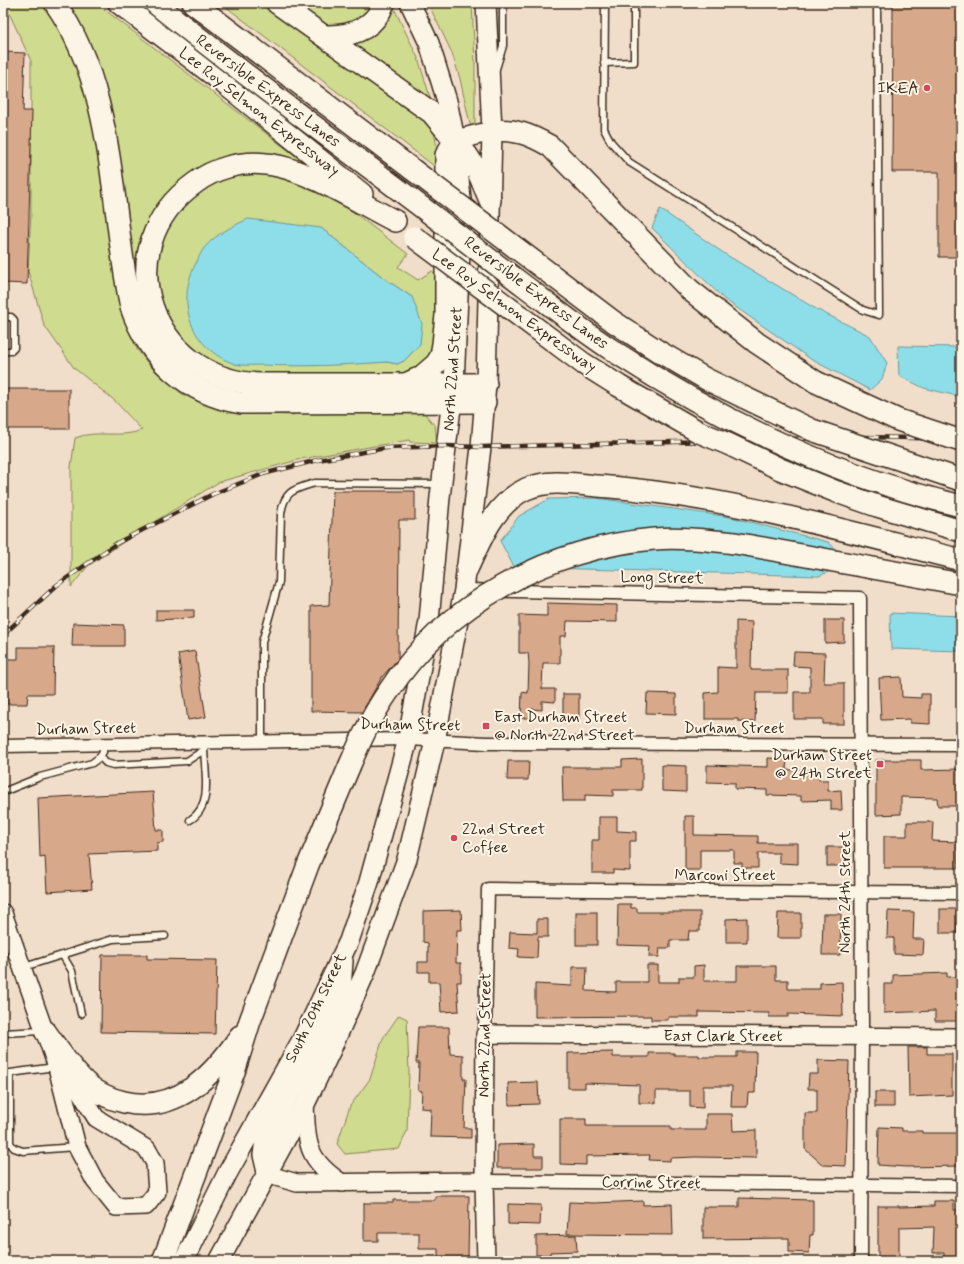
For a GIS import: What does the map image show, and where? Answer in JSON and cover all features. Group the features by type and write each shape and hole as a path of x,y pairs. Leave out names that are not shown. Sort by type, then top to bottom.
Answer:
{"highway":[{"path":"55,3 84,55 98,96 131,306 144,337 165,366 198,390 219,399 241,403 453,392 486,393"},
{"name":"Lee Roy Selmon Expressway","path":"119,3 220,80 414,237 584,364 619,386 699,432 787,472 837,492 961,530"},
{"name":"Reversible Express Lanes","path":"155,3 221,58 352,154 568,320 620,356 673,388 758,434 836,467 881,483 961,506"},
{"path":"193,3 614,322 658,351 706,379 756,405 812,430 961,480"},
{"path":"277,3 432,114 455,140 478,172 490,200"},
{"path":"324,36 344,36 361,30 376,19 384,3"},
{"path":"492,131 508,130 528,134 550,146 690,290 757,343 816,382 898,420 961,441"},
{"path":"406,384 429,372 441,356 446,314 446,155 455,140"},
{"path":"395,221 317,181 282,166 253,163 226,168 203,177 192,185 167,211 156,230 149,250 148,282 154,312 170,340 191,361 220,377 251,384 406,384 453,392"},
{"path":"467,569 490,522 500,508 513,497 527,489 549,483 616,487 700,499 789,517 961,560"},
{"path":"163,1261 235,1070 250,1021 308,865 366,729 388,691 403,671 428,644 462,614 498,589 533,570 578,554 615,545 655,539 713,540 961,584"},
{"path":"45,1031 72,1068 91,1087 107,1097 118,1101 144,1105 170,1100 194,1088 211,1074 250,1021"}],"main road":[{"name":"North 22nd Street","path":"435,741 464,590 486,393 492,131 486,3"},
{"name":"North 22nd Street","path":"408,739 429,621 442,484 453,392 462,209 455,140 438,70 411,4"},
{"path":"455,140 492,131"},
{"name":"South 20th Street","path":"184,1261 227,1174 303,1038 344,951 369,882 408,739"},
{"name":"South 20th Street","path":"219,1261 305,1104 365,973 407,859 435,741"},
{"path":"267,1172 263,1155 265,1140 316,1044 341,989 344,951"}],"street":[{"name":"Long Street","path":"464,590 860,598"},
{"name":"North 24th Street","path":"860,598 862,1036 861,1261"},
{"name":"Durham Street","path":"3,746 103,744 204,746 262,742 408,739 486,744 961,745"},
{"name":"Marconi Street","path":"488,889 961,893"},
{"name":"North 22nd Street","path":"486,1261 484,1181 488,889"},
{"path":"3,913 10,939 22,968 57,1067 76,1147 95,1181 116,1207 146,1206 157,1192 154,1163 146,1149 96,1118 45,1031"},
{"name":"East Clark Street","path":"485,1034 961,1038"},
{"path":"305,1104 307,1138 313,1156 326,1172 342,1183"},
{"name":"Corrine Street","path":"267,1172 281,1179 297,1183 484,1181 961,1186"}],"lane":[{"path":"489,86 499,63 503,46 504,3"},
{"path":"605,3 604,128 611,142 622,156 863,310 878,315 877,3"},
{"path":"604,62 634,62 634,3"},
{"path":"3,317 11,317 14,320 14,348 11,351 3,351"},
{"path":"262,742 262,642 279,582 281,514 283,504 288,494 301,487 315,484 442,484"},
{"path":"3,792 40,777 92,763 100,757 103,744"},
{"path":"100,757 106,763 113,766 187,761 204,746"},
{"path":"190,820 196,816 205,802 204,746"},
{"path":"22,968 113,939 165,936"},
{"path":"63,956 72,970 81,1014"},
{"path":"3,1032 45,1031"},
{"path":"57,1067 6,1074 10,1143 14,1148 23,1151 76,1147"}],"green space":[{"path":"3,3 43,3 66,38 90,104 119,293 127,326 137,349 149,365 181,393 202,404 219,410 237,413 293,415 294,409 421,409 435,426 437,443 410,442 409,440 301,459 219,482 146,527 88,566 71,587 71,467 75,438 92,434 126,434 142,430 114,400 74,368 44,325 28,271 31,212 31,61 10,15 3,9"},
{"path":"60,3 96,3 306,164 262,157 164,202 152,323 260,399 201,386 145,330 127,240"},
{"path":"221,3 267,3 433,126 437,148 438,169"},
{"path":"287,3 378,3 363,22 329,29"},
{"path":"428,3 472,3 475,63 475,131 470,124 460,79 452,53"},
{"path":"393,6 418,58 431,100 348,42"},
{"path":"257,172 291,179 348,208 408,254 398,267 418,280 432,271 439,277 435,349 424,365 407,373 262,378 245,377 188,352 157,302 158,249 168,222 193,195 225,177","holes":["321,228 385,279 412,297 420,344 404,361 397,364 387,362 317,365 236,364"]},
{"path":"399,1015 407,1019 409,1072 407,1131 399,1149 345,1154 337,1144 350,1106 370,1079 383,1038"}],"water":[{"path":"660,209 725,254 816,309 870,336 887,363 882,379 870,390 812,360 724,299 652,228"},
{"path":"248,219 321,228 385,279 412,297 422,324 420,344 404,361 397,364 387,362 294,366 235,364 220,357 207,348 191,323 187,294 190,278 201,253 209,242 236,224"},
{"path":"898,346 961,347 961,397 924,388 899,376"},
{"path":"596,498 730,517 828,542 838,551 835,569 819,576 514,567 500,541 519,516 549,499"},
{"path":"890,613 961,616 961,651 891,649"}],"building":[{"name":"IKEA","path":"893,3 961,3 961,257 939,257 939,172 892,172"},
{"path":"3,52 25,53 23,111 32,111 27,284 3,283"},
{"path":"3,389 69,389 69,429 3,429"},
{"path":"333,491 415,491 415,520 399,520 398,659 382,677 362,712 311,711 311,606 329,605"},
{"path":"547,603 617,605 617,622 567,621 566,636 560,636 560,663 543,663 542,689 555,689 555,702 542,701 542,710 532,709 532,718 521,718 522,692 528,693 529,663 528,653 519,653 519,615 547,616"},
{"path":"156,610 194,610 194,618 156,620"},
{"path":"825,620 844,620 844,642 825,643"},
{"path":"736,621 752,622 751,670 788,670 788,693 756,693 755,722 738,721 738,719 705,719 705,693 718,692 718,667 736,668"},
{"path":"73,623 124,625 124,646 72,646"},
{"path":"18,647 54,647 53,694 28,694 27,704 7,704 7,659 18,659"},
{"path":"195,651 206,717 188,720 178,654"},
{"path":"794,652 825,653 824,683 844,683 844,724 823,724 823,719 794,719 794,692 810,692 810,667 793,666"},
{"path":"901,677 902,697 921,698 921,694 930,694 930,724 910,723 910,719 881,720 879,678"},
{"path":"647,693 676,694 676,714 646,713"},
{"path":"563,694 579,694 579,722 563,722"},
{"path":"768,758 787,759 786,770 819,769 819,780 828,780 828,791 841,790 842,810 831,810 831,800 801,801 801,796 767,795 767,790 735,789 735,783 707,782 707,765 768,767"},
{"path":"642,759 642,790 613,790 613,796 585,795 585,801 563,801 562,767 622,767 622,760"},
{"path":"876,760 921,760 921,770 960,769 960,806 938,806 937,798 901,797 901,814 876,815"},
{"path":"508,761 529,761 528,780 507,780"},
{"path":"662,765 686,766 686,792 662,791"},
{"path":"153,792 156,830 163,830 163,842 157,843 157,851 89,854 92,889 47,892 45,856 40,857 38,798"},
{"path":"685,816 694,816 694,835 758,836 758,843 798,843 798,864 779,863 779,853 758,853 758,868 742,868 742,863 734,863 734,850 700,850 700,870 685,870"},
{"path":"599,817 617,817 617,831 636,832 636,841 630,841 630,871 613,870 613,873 592,873 592,840 599,840"},
{"path":"907,822 933,822 932,841 958,842 958,868 884,868 884,836 907,836"},
{"path":"827,847 846,847 846,866 827,866"},
{"path":"618,904 631,904 631,908 637,908 637,912 700,912 700,931 689,931 688,940 670,940 670,948 660,948 659,957 649,957 650,946 617,945"},
{"path":"940,909 957,909 957,933 940,933"},
{"path":"461,910 462,930 457,930 456,963 461,963 461,982 457,982 459,1011 441,1012 439,982 429,982 429,972 418,972 418,962 428,962 428,943 423,942 423,911"},
{"path":"888,911 914,912 913,939 924,939 923,955 894,954 894,938 887,938"},
{"path":"576,912 597,912 597,945 576,945"},
{"path":"778,913 801,913 801,938 777,938"},
{"path":"823,914 841,914 840,955 822,955"},
{"path":"747,918 747,942 726,942 726,919"},
{"path":"537,919 548,919 548,937 538,937 537,958 518,957 519,949 509,948 510,932 537,933"},
{"path":"102,955 147,955 147,959 217,960 215,1034 101,1032"},
{"path":"647,965 658,965 658,982 679,982 679,977 694,977 694,966 704,965 704,981 737,981 737,966 776,966 776,980 788,980 788,989 820,989 820,983 842,982 843,1016 788,1014 788,1017 769,1017 769,1013 699,1012 699,1017 668,1017 668,1020 651,1020 651,1016 535,1017 535,984 572,986 572,967 587,967 586,991 616,992 616,982 647,982"},
{"path":"947,973 947,977 959,977 958,1021 935,1021 935,1011 884,1013 884,984 893,984 893,975"},
{"path":"418,1027 449,1027 450,1054 463,1055 463,1079 466,1079 464,1128 471,1128 471,1138 430,1137 431,1109 421,1108 422,1091 418,1090 419,1063 416,1063"},
{"path":"908,1047 927,1047 927,1054 952,1054 952,1095 909,1097"},
{"path":"613,1052 613,1057 649,1057 649,1053 674,1053 674,1055 699,1055 699,1057 737,1057 737,1052 756,1052 755,1093 748,1093 747,1107 731,1107 732,1086 703,1086 703,1108 690,1107 690,1091 656,1091 656,1103 639,1103 639,1085 585,1083 585,1088 568,1088 568,1053"},
{"path":"818,1060 849,1061 846,1166 823,1165 805,1149 805,1113 817,1113 817,1089 808,1089 809,1074 818,1074"},
{"path":"538,1082 539,1104 509,1105 508,1083"},
{"path":"875,1092 894,1092 894,1107 875,1107"},
{"path":"706,1114 732,1114 733,1131 756,1130 756,1158 696,1157 670,1158 670,1161 649,1160 650,1155 586,1156 586,1165 560,1164 560,1119 586,1119 586,1126 671,1126 671,1130 706,1130"},
{"path":"879,1127 902,1128 902,1131 922,1131 922,1133 961,1133 961,1166 906,1167 878,1165"},
{"path":"534,1144 534,1156 543,1156 543,1168 497,1168 497,1145"},
{"path":"435,1196 469,1196 468,1261 438,1261 438,1249 419,1249 419,1233 378,1233 378,1241 364,1241 364,1203 393,1203 393,1200 435,1200"},
{"path":"739,1198 813,1200 813,1235 810,1235 809,1253 789,1252 789,1238 703,1239 703,1207 739,1207"},
{"path":"643,1201 643,1205 672,1204 673,1235 567,1234 569,1202 594,1203"},
{"path":"934,1201 954,1201 954,1210 961,1210 961,1261 944,1261 944,1253 933,1253 934,1227 899,1228 899,1261 878,1261 878,1206 934,1206"},
{"path":"508,1204 541,1205 540,1225 508,1224"},
{"path":"576,1235 577,1251 550,1252 550,1255 536,1255 536,1236"}],"railway":[{"path":"3,635 57,585 117,543 213,494 263,474 318,460 386,448 447,446 481,447 864,437 961,439"}],"place":[{"name":"IKEA","path":"927,88"},
{"name":"East Durham Street @ North 22nd Street","path":"486,726"},
{"name":"Durham Street @ 24th Street","path":"880,764"},
{"name":"22nd Street Coffee","path":"454,838"}]}
